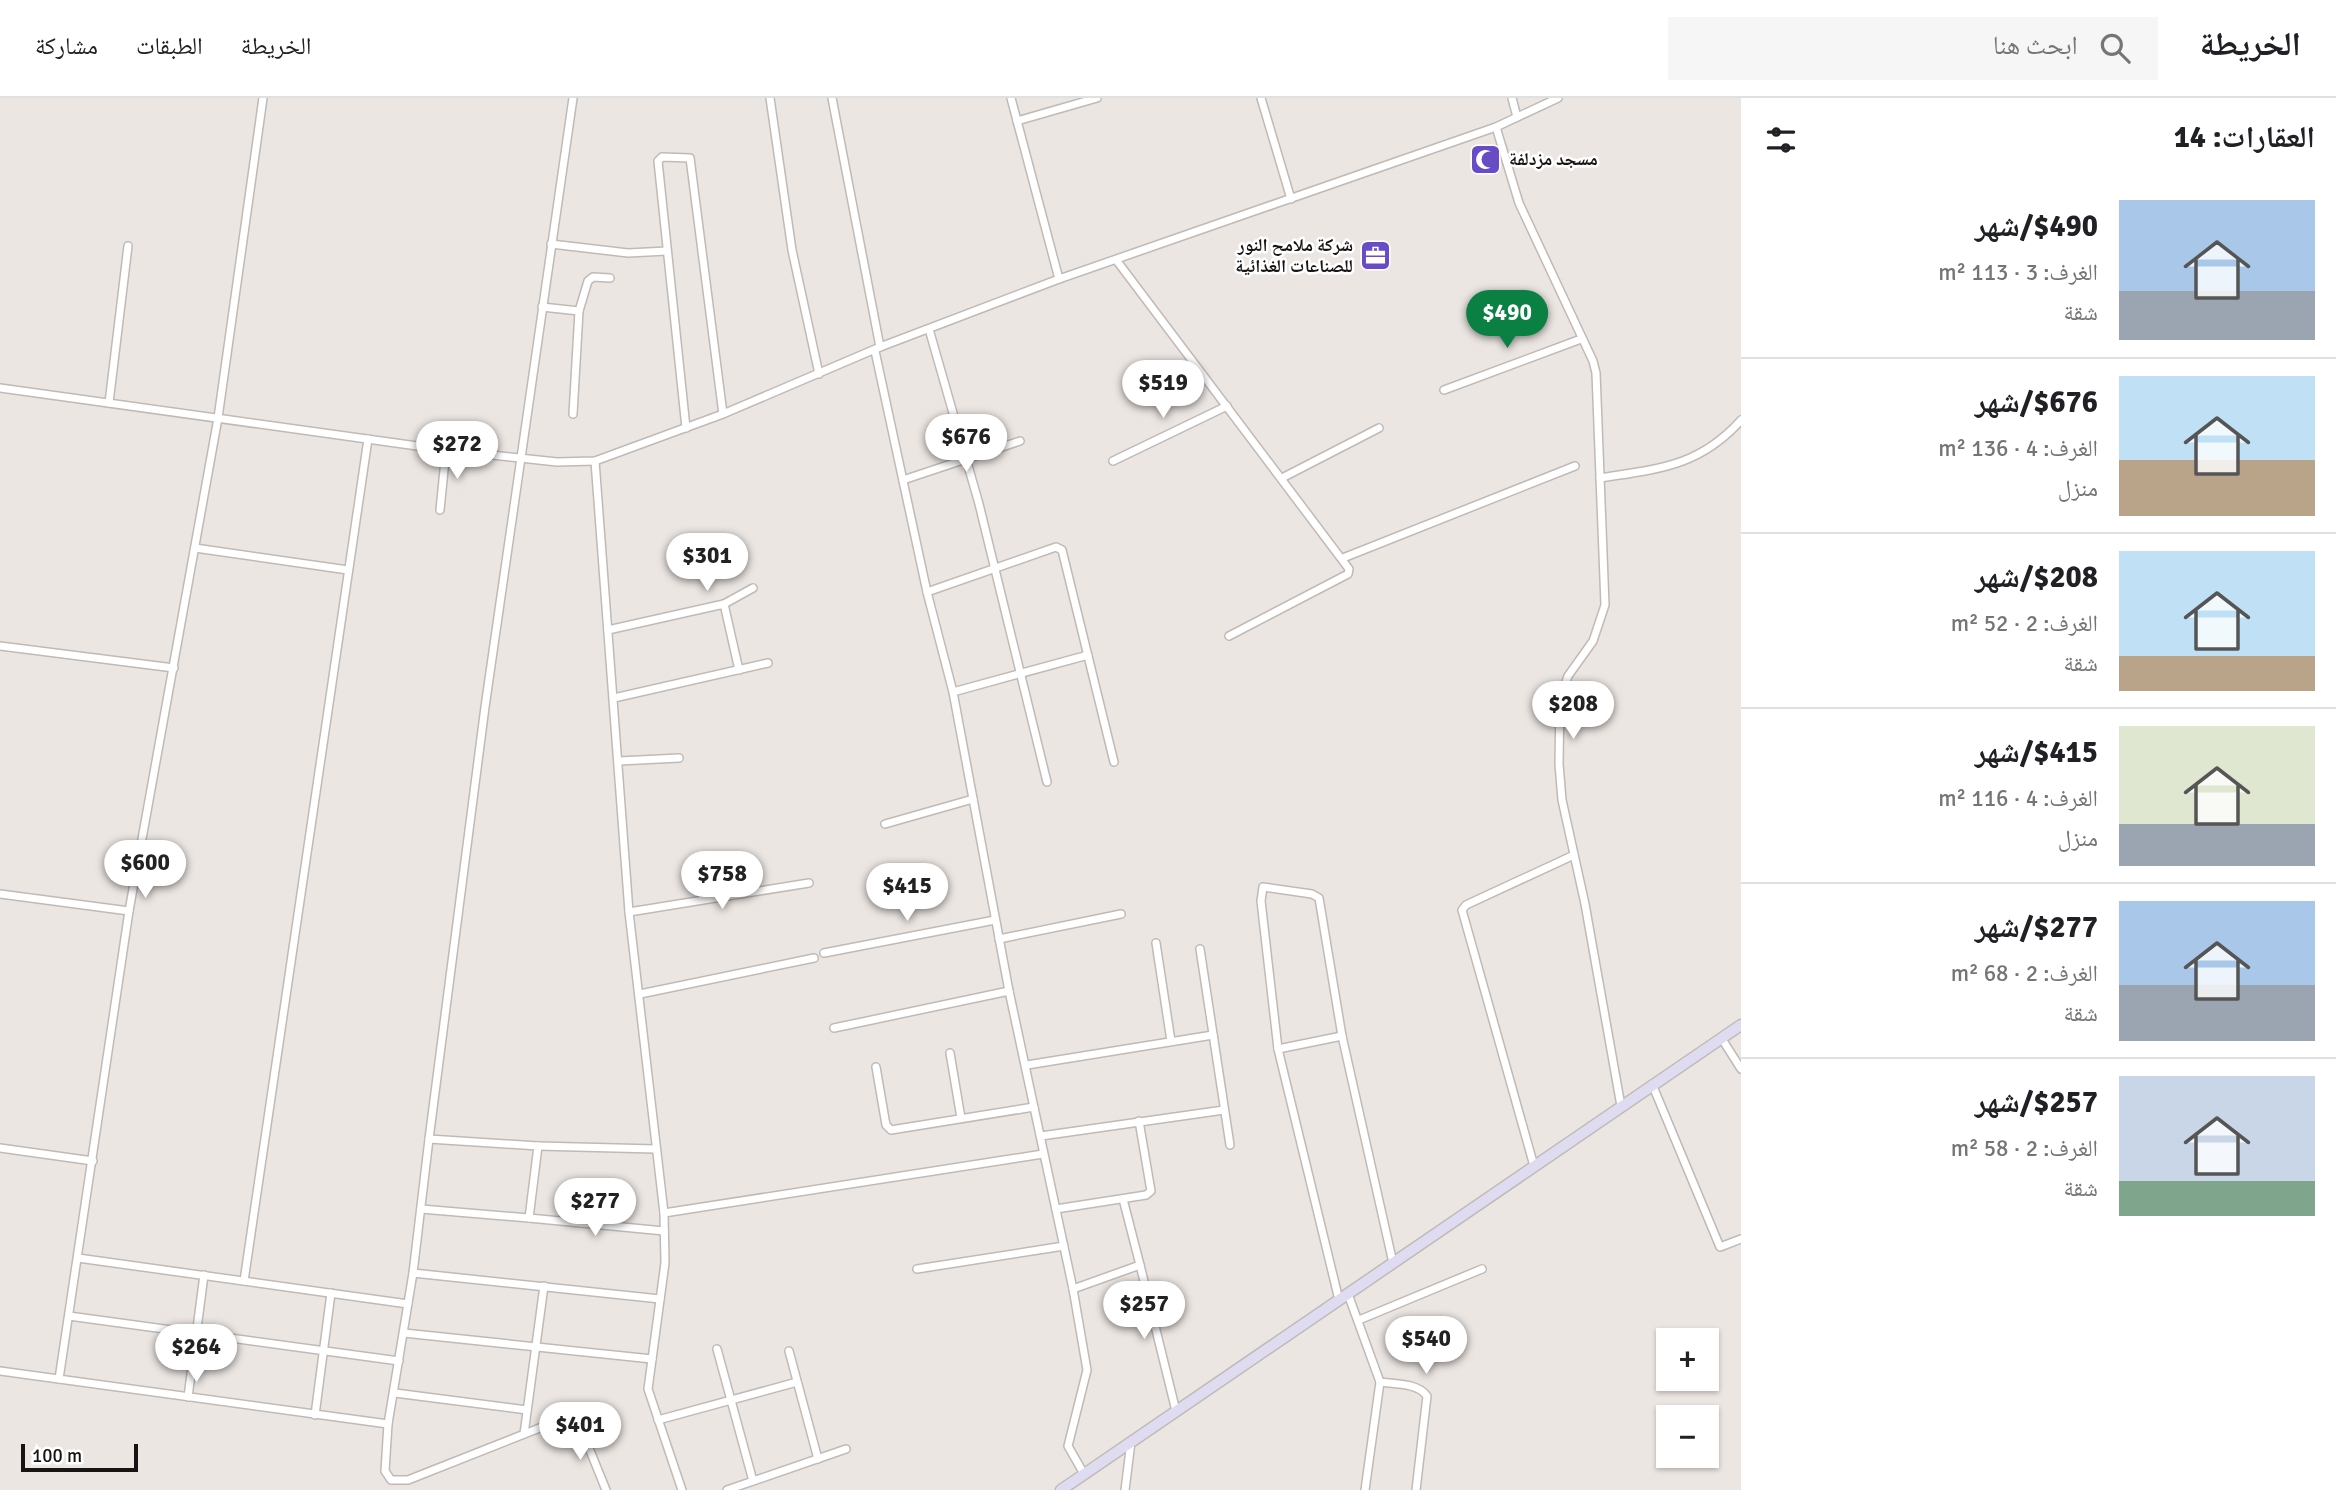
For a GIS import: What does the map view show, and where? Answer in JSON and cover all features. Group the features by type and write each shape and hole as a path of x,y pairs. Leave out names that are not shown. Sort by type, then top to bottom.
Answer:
{"main road":[{"path":"1061,1490 1620,1105 1741,1025"}],"street":[{"path":"59,1379 129,911 218,418 263,98"},
{"path":"573,98 520,457 413,1273 388,1424 385,1471 391,1480 408,1480 570,1416 576,1416 606,1490"},
{"path":"770,98 792,250 819,374"},
{"path":"832,98 903,480 927,592 953,692 1009,991 1073,1289 1087,1370 1068,1446 1084,1474"},
{"path":"1011,98 1059,279"},
{"path":"1017,121 1097,98"},
{"path":"1261,98 1291,199"},
{"path":"1512,98 1517,117"},
{"path":"0,388 446,450 557,462 595,461 723,414 877,349 1059,279 1496,127 1558,98"},
{"path":"1496,127 1519,203 1596,373 1605,605 1593,641 1568,676 1559,714 1562,800 1620,1105"},
{"path":"686,428 658,161 662,157 690,158 723,414"},
{"path":"551,244 628,253 667,251"},
{"path":"109,403 128,246"},
{"path":"1117,261 1343,558 1348,573 1229,636"},
{"path":"573,414 579,312 588,281 593,277 610,278"},
{"path":"542,307 579,312"},
{"path":"929,329 967,459 1047,782"},
{"path":"1444,390 1581,339"},
{"path":"1113,461 1227,405"},
{"path":"1600,478 1677,465 1706,449 1741,421"},
{"path":"1282,478 1380,428"},
{"path":"244,1281 368,439"},
{"path":"903,480 1020,441"},
{"path":"440,510 446,450"},
{"path":"595,461 629,912 664,1213 665,1263 648,1389 682,1490"},
{"path":"1343,558 1575,466"},
{"path":"927,592 1056,547 1062,550 1114,762"},
{"path":"195,548 348,570"},
{"path":"608,630 724,604 753,588"},
{"path":"724,604 739,670"},
{"path":"0,646 174,668"},
{"path":"953,692 1088,656"},
{"path":"614,698 768,663"},
{"path":"618,761 679,758"},
{"path":"885,824 973,799"},
{"path":"1534,1166 1462,910 1466,905 1574,855"},
{"path":"629,912 809,883"},
{"path":"1364,1490 1380,1382 1359,1320 1343,1297 1278,1049 1261,901 1263,887 1312,894 1319,898 1342,1036 1393,1263"},
{"path":"0,894 129,911"},
{"path":"999,939 1121,914"},
{"path":"824,953 995,920"},
{"path":"1156,943 1171,1041"},
{"path":"1200,949 1230,1145"},
{"path":"640,994 814,958"},
{"path":"834,1028 1009,991"},
{"path":"1027,1065 1213,1035"},
{"path":"1278,1049 1342,1036"},
{"path":"1722,1039 1741,1069"},
{"path":"950,1053 961,1118"},
{"path":"876,1067 887,1129 1034,1107"},
{"path":"1651,1084 1720,1247 1741,1239"},
{"path":"1041,1136 1224,1110"},
{"path":"1056,1209 1146,1195 1151,1191 1139,1121"},
{"path":"429,1139 538,1146 655,1149"},
{"path":"529,1218 538,1146"},
{"path":"0,1148 93,1161"},
{"path":"664,1213 1043,1154"},
{"path":"1123,1199 1176,1411"},
{"path":"421,1209 664,1231"},
{"path":"918,1269 1064,1246"},
{"path":"78,1258 408,1304"},
{"path":"1073,1289 1140,1265"},
{"path":"1359,1320 1482,1269"},
{"path":"413,1273 660,1299"},
{"path":"188,1397 204,1275"},
{"path":"524,1434 544,1286"},
{"path":"316,1415 331,1293"},
{"path":"69,1316 399,1361"},
{"path":"404,1333 652,1359"},
{"path":"717,1349 729,1400 754,1481"},
{"path":"789,1351 818,1459"},
{"path":"0,1371 388,1424"},
{"path":"657,1420 797,1382"},
{"path":"1380,1382 1409,1385 1423,1390 1427,1396 1416,1490"},
{"path":"395,1393 527,1410"},
{"path":"1125,1490 1131,1442"},
{"path":"727,1490 846,1449"}],"place":[{"name":"مسجد مزدلفة","path":"1486,159"},
{"name":"شركة ملامح النور للصناعات الغذائية","path":"1376,255"}]}
